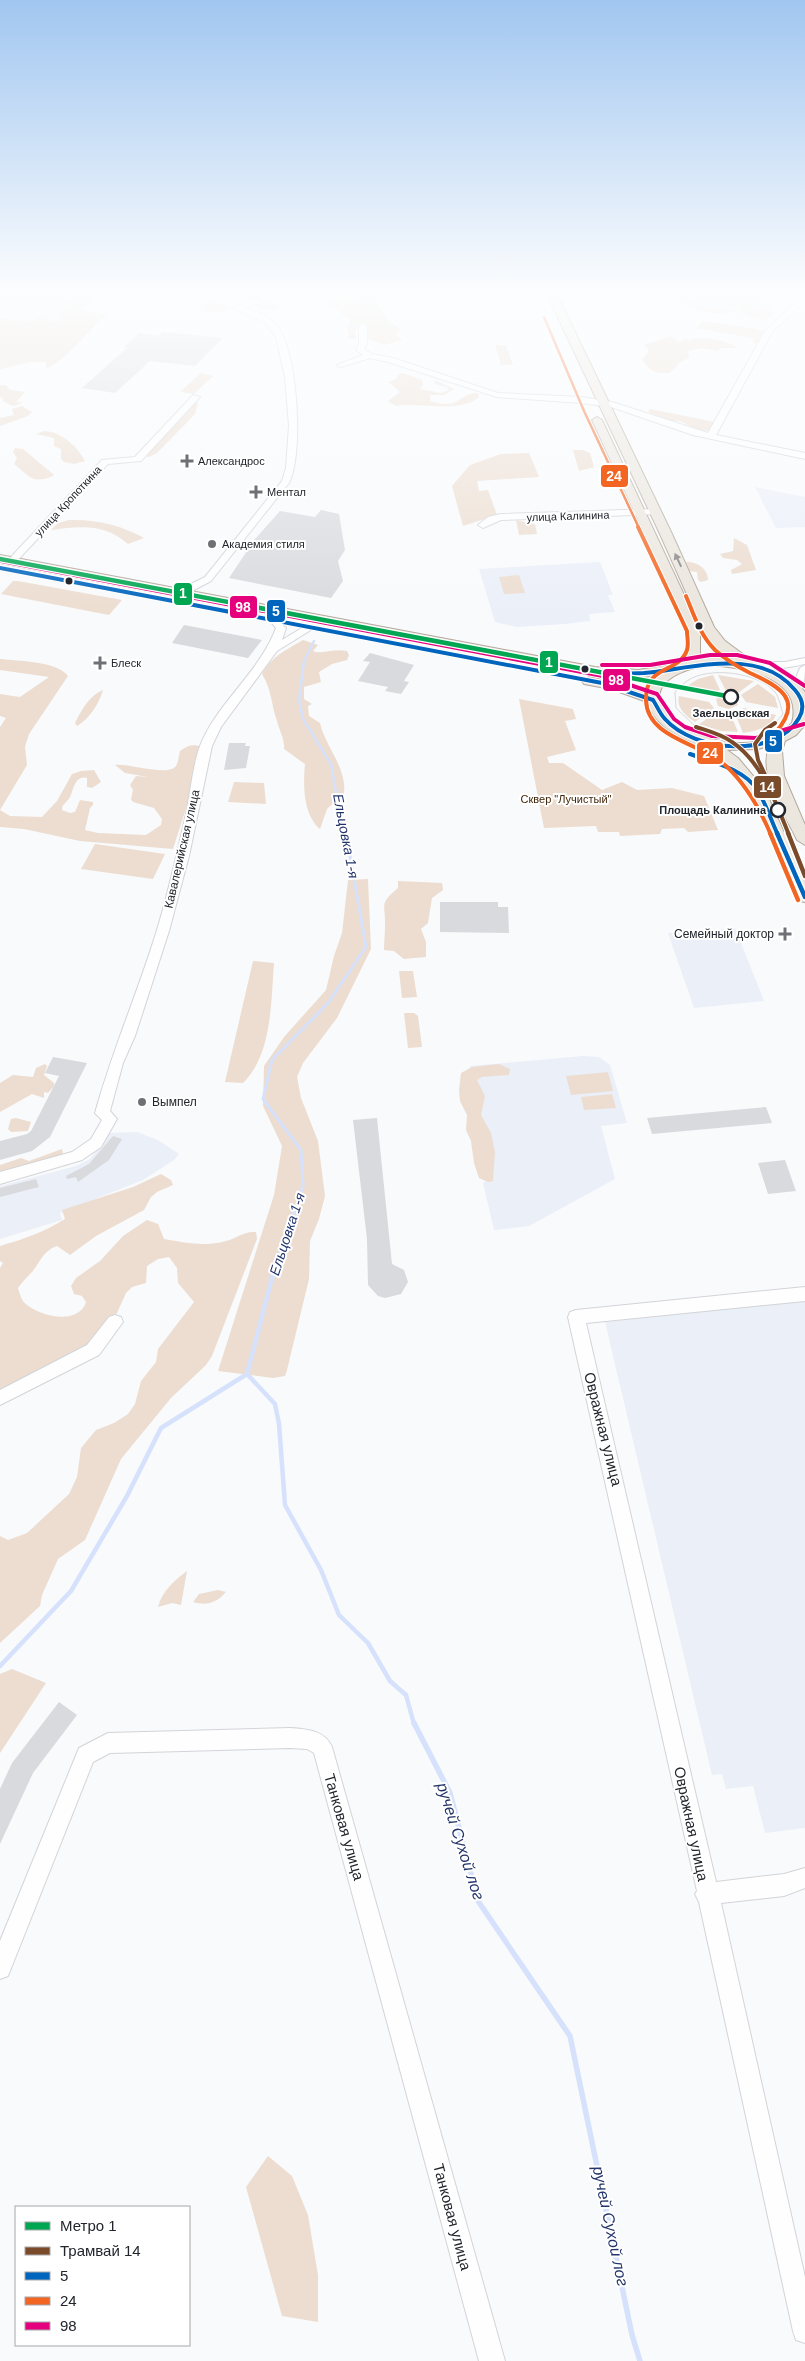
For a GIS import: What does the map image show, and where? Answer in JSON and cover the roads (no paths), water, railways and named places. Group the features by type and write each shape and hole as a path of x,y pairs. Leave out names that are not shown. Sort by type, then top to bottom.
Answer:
{"main road":[{"path":"587,398 694,629 694,655 681,667 658,682 653,700 656,710 664,721 676,730 709,743 734,747 758,745 805,731"},
{"path":"600,398 656,512 708,628 720,644 750,665 784,680 800,693 804,712 800,723 774,749 773,757 777,778 805,840"},
{"path":"3,566 173,592 595,671 638,674 706,661 728,661 750,665"},
{"path":"105,583 276,622 602,683 653,700"},
{"path":"709,743 733,761 758,790 805,896"}],"street":[{"name":"улица Кропоткина","path":"3,566 105,462 138,459 194,398"},
{"path":"173,592 190,588 208,579 286,481 290,474 294,453 292,398"},
{"path":"545,398 602,403 711,436 805,456"},
{"path":"711,436 732,398"},
{"name":"улица Калинина","path":"483,525 491,519 502,518 656,512"},
{"path":"208,579 207,592 215,600"},
{"path":"272,649 281,628 276,622"},
{"path":"272,649 309,628"},
{"name":"Кавалерийская улица","path":"0,1178 77,1156 96,1143 110,1119 102,1113 116,1063 128,1036 163,931 183,856 206,746 216,728 272,649"},
{"path":"750,665 785,666 805,661"},
{"path":"800,693 805,668"},
{"name":"Овражная улица","path":"805,1294 576,1317 638,1578 706,1894 805,2331"},
{"path":"0,1398 93,1350 115,1322"},
{"name":"Танковая улица","path":"0,1968 86,1755 108,1743 290,1738 310,1739 322,1747 492,2361"},
{"path":"706,1894 784,1885 805,1878"}],"waterway":[{"name":"Ельцовка 1-я","path":"314,641 304,661 299,700 303,719 331,764 338,804 347,835"},
{"name":"Ельцовка 1-я","path":"290,1225 303,1186 301,1150 263,1099 272,1060 328,1003 366,947 346,833"},
{"name":"Ельцовка 1-я","path":"247,1374 272,1278 290,1224"},
{"name":"Ельцовка 1-я","path":"0,1666 71,1591 127,1496 161,1428 247,1374"},
{"name":"ручей Сухой лог","path":"247,1374 275,1404 279,1424 285,1505 321,1570 339,1615 368,1643 390,1681 406,1695 414,1724"},
{"name":"ручей Сухой лог","path":"414,1723 450,1793 478,1901 570,2036 632,2335 640,2361"}],"tram line":[{"path":"696,727 676,708 675,692 685,682 696,676 720,673 732,673 757,680 775,692 783,714 775,723"},
{"name":"14","path":"771,787 758,760 755,744 765,730 775,723"},
{"name":"14","path":"696,727 731,741 758,770 776,805 805,876"}],"metro line":[{"name":"1","path":"0,559 732,697"}],"place":[{"name":"Александрос","path":"187,461"},
{"name":"Ментал","path":"256,492"},
{"name":"Академия стиля","path":"212,544"},
{"name":"Блеск","path":"100,663"},
{"name":"Заельцовская","path":"731,697"},
{"name":"Площадь Калинина","path":"778,810"},
{"name":"Семейный доктор","path":"785,934"},
{"name":"Вымпел","path":"142,1102"}],"park label":[{"name":"Сквер \"Лучистый\"","path":"566,799"}]}
